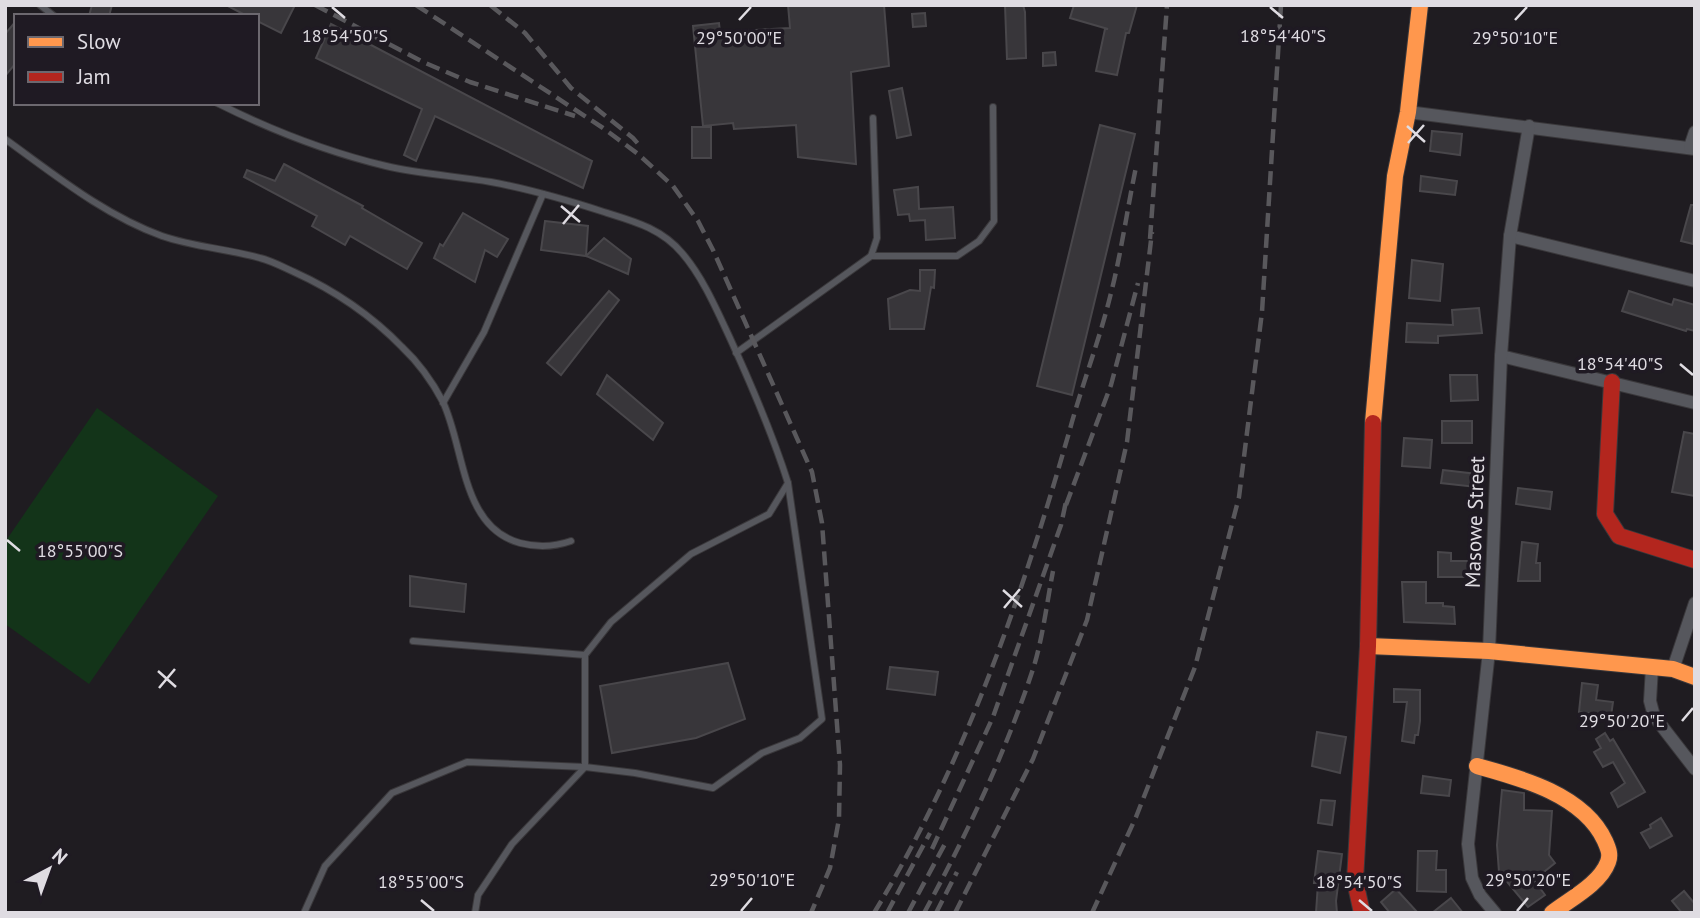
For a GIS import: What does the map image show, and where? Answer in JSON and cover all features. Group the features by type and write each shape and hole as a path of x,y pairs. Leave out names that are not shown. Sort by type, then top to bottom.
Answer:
{"street":[{"path":"1362,913 1355,881 1368,646 1373,417 1395,176 1408,112 1420,5"},
{"path":"1408,112 1692,148 1695,132"},
{"name":"Masowe Street","path":"1494,913 1480,895 1472,878 1469,862 1469,820 1489,652 1501,356 1510,236 1529,126"},
{"path":"1510,236 1695,281"},
{"path":"1501,356 1695,403"},
{"path":"1612,382 1605,514 1610,525 1619,536 1695,560"},
{"path":"1673,669 1695,603"},
{"path":"1368,646 1489,652 1652,667 1673,669 1695,677"},
{"path":"1652,667 1650,701 1654,716 1695,769"},
{"path":"1477,766 1531,785 1571,804 1591,820 1609,847 1610,855 1603,871 1552,913"}],"lane":[{"path":"221,105 282,134 358,158 390,167 492,182 543,194 643,224 682,252 714,304 755,394 788,483 822,719 800,738 762,753 713,788 635,773 585,767 467,762 392,793 325,866 304,913"},
{"path":"736,353 871,256 957,256 979,241 993,220 993,107"},
{"path":"871,256 877,238 873,118"},
{"path":"5,139 83,196 137,225 162,236 264,259 327,288 367,313 404,349 427,377 443,403 473,499 480,514 492,529 506,539 531,546 555,547 571,541"},
{"path":"443,403 484,332 543,194"},
{"path":"475,913 478,895 512,844 585,767 586,655 611,622 691,554 769,514 788,483"},
{"path":"413,641 586,655"}],"green space":[{"path":"97,408 218,496 89,684 5,624 5,542"}],"building":[{"path":"92,5 112,5 110,14 90,14"},
{"path":"226,5 295,5 281,33 259,22 259,14 243,14"},
{"path":"788,5 884,5 889,66 851,72 856,164 798,157 796,125 734,129 733,123 703,126 693,26 719,23 720,32 790,28"},
{"path":"1005,5 1023,5 1026,58 1007,59"},
{"path":"1074,5 1137,5 1129,33 1126,33 1117,75 1096,71 1105,29 1108,29 1070,18"},
{"path":"925,13 926,26 913,27 912,14"},
{"path":"14,23 14,65 5,76 5,34"},
{"path":"331,24 592,161 583,188 435,116 416,161 404,155 422,109 316,58"},
{"path":"1055,52 1056,65 1043,66 1043,53"},
{"path":"902,88 911,135 897,138 889,91"},
{"path":"1100,125 1135,134 1072,395 1037,386"},
{"path":"692,127 711,127 711,158 692,158"},
{"path":"1432,131 1462,134 1460,155 1430,151"},
{"path":"284,164 363,206 362,208 422,243 407,269 350,236 345,245 312,226 317,216 244,177 247,170 275,181"},
{"path":"1421,176 1457,181 1455,195 1420,191"},
{"path":"918,187 919,209 953,207 955,238 926,240 925,220 910,221 909,214 898,215 894,190"},
{"path":"1691,205 1695,205 1693,244 1681,241"},
{"path":"463,213 508,239 497,257 485,250 475,282 434,258 440,244 443,246"},
{"path":"545,221 588,226 586,256 541,250"},
{"path":"604,238 631,259 628,274 586,256"},
{"path":"1412,260 1443,264 1440,301 1409,298"},
{"path":"920,270 935,270 934,288 931,287 924,329 890,329 888,299 910,290 920,291"},
{"path":"609,291 619,300 561,375 547,363"},
{"path":"1629,291 1672,305 1674,299 1695,305 1695,331 1686,331 1622,311"},
{"path":"1479,308 1482,333 1438,336 1438,343 1406,342 1407,323 1453,325 1452,310"},
{"path":"607,375 663,423 653,440 597,394"},
{"path":"1450,375 1477,375 1478,400 1451,401"},
{"path":"1442,421 1472,421 1472,443 1442,443"},
{"path":"1684,432 1695,434 1695,496 1672,492"},
{"path":"1404,438 1432,440 1430,468 1402,466"},
{"path":"1443,470 1477,474 1476,487 1441,483"},
{"path":"1518,488 1552,492 1550,509 1516,504"},
{"path":"1522,542 1538,544 1536,563 1540,563 1540,581 1518,581"},
{"path":"1438,552 1451,553 1451,561 1471,561 1470,577 1438,577"},
{"path":"410,576 466,584 464,612 410,606"},
{"path":"1402,582 1426,582 1426,603 1443,603 1443,606 1454,607 1455,624 1404,622"},
{"path":"728,663 745,719 696,738 612,753 600,686"},
{"path":"890,667 938,672 935,695 887,689"},
{"path":"1582,683 1598,685 1596,700 1613,702 1611,716 1579,712"},
{"path":"1394,689 1420,690 1420,721 1414,743 1402,741 1407,702 1394,702"},
{"path":"1317,732 1346,737 1340,773 1312,766"},
{"path":"1605,733 1610,741 1613,739 1645,792 1618,807 1611,793 1625,783 1613,762 1603,767 1594,752 1601,748 1596,739"},
{"path":"1423,776 1451,780 1449,796 1421,793"},
{"path":"1502,790 1524,793 1524,810 1552,811 1549,855 1555,863 1534,880 1545,895 1528,907 1499,872 1497,845"},
{"path":"1321,800 1335,801 1332,825 1318,823"},
{"path":"1661,818 1672,836 1650,848 1641,833"},
{"path":"1318,851 1342,854 1337,913 1316,913 1318,883 1314,883"},
{"path":"1418,851 1437,851 1436,870 1446,870 1446,892 1417,891"},
{"path":"1396,889 1418,913 1390,913 1381,902"},
{"path":"1684,891 1695,904 1695,913 1682,913 1672,901"},
{"path":"1451,898 1463,913 1432,913"}],"railway":[{"path":"315,5 423,62 470,82 575,116"},
{"path":"416,5 603,128 638,154 673,186 698,221 713,250 812,472 822,523 840,765 839,819 830,868 811,913"},
{"path":"490,5 525,33 571,88 640,146"},
{"path":"1150,239 1167,5"},
{"path":"1092,913 1136,817 1195,667 1239,497 1262,312 1281,5"},
{"path":"874,913 936,798 988,678 1011,616 1106,314 1136,167"},
{"path":"955,913 1033,759 1087,620 1127,442 1152,232"},
{"path":"1066,505 1111,385 1138,283"},
{"path":"932,849 993,717 1061,525 1067,497"},
{"path":"924,913 970,823 1011,730 1037,655 1053,571"},
{"path":"887,913 930,833"},
{"path":"908,913 947,840"},
{"path":"936,913 957,872"}],"traffic: slow":[{"path":"1373,423 1395,176 1408,112 1420,5"},
{"path":"1368,646 1489,651 1673,669 1695,677"},
{"path":"1477,766 1513,776 1567,800 1595,825 1605,841 1609,856 1604,870 1592,884 1552,913"}],"traffic: jam":[{"path":"1612,382 1605,514 1619,536 1695,560"},
{"path":"1362,913 1355,881 1368,646 1373,423"}]}
